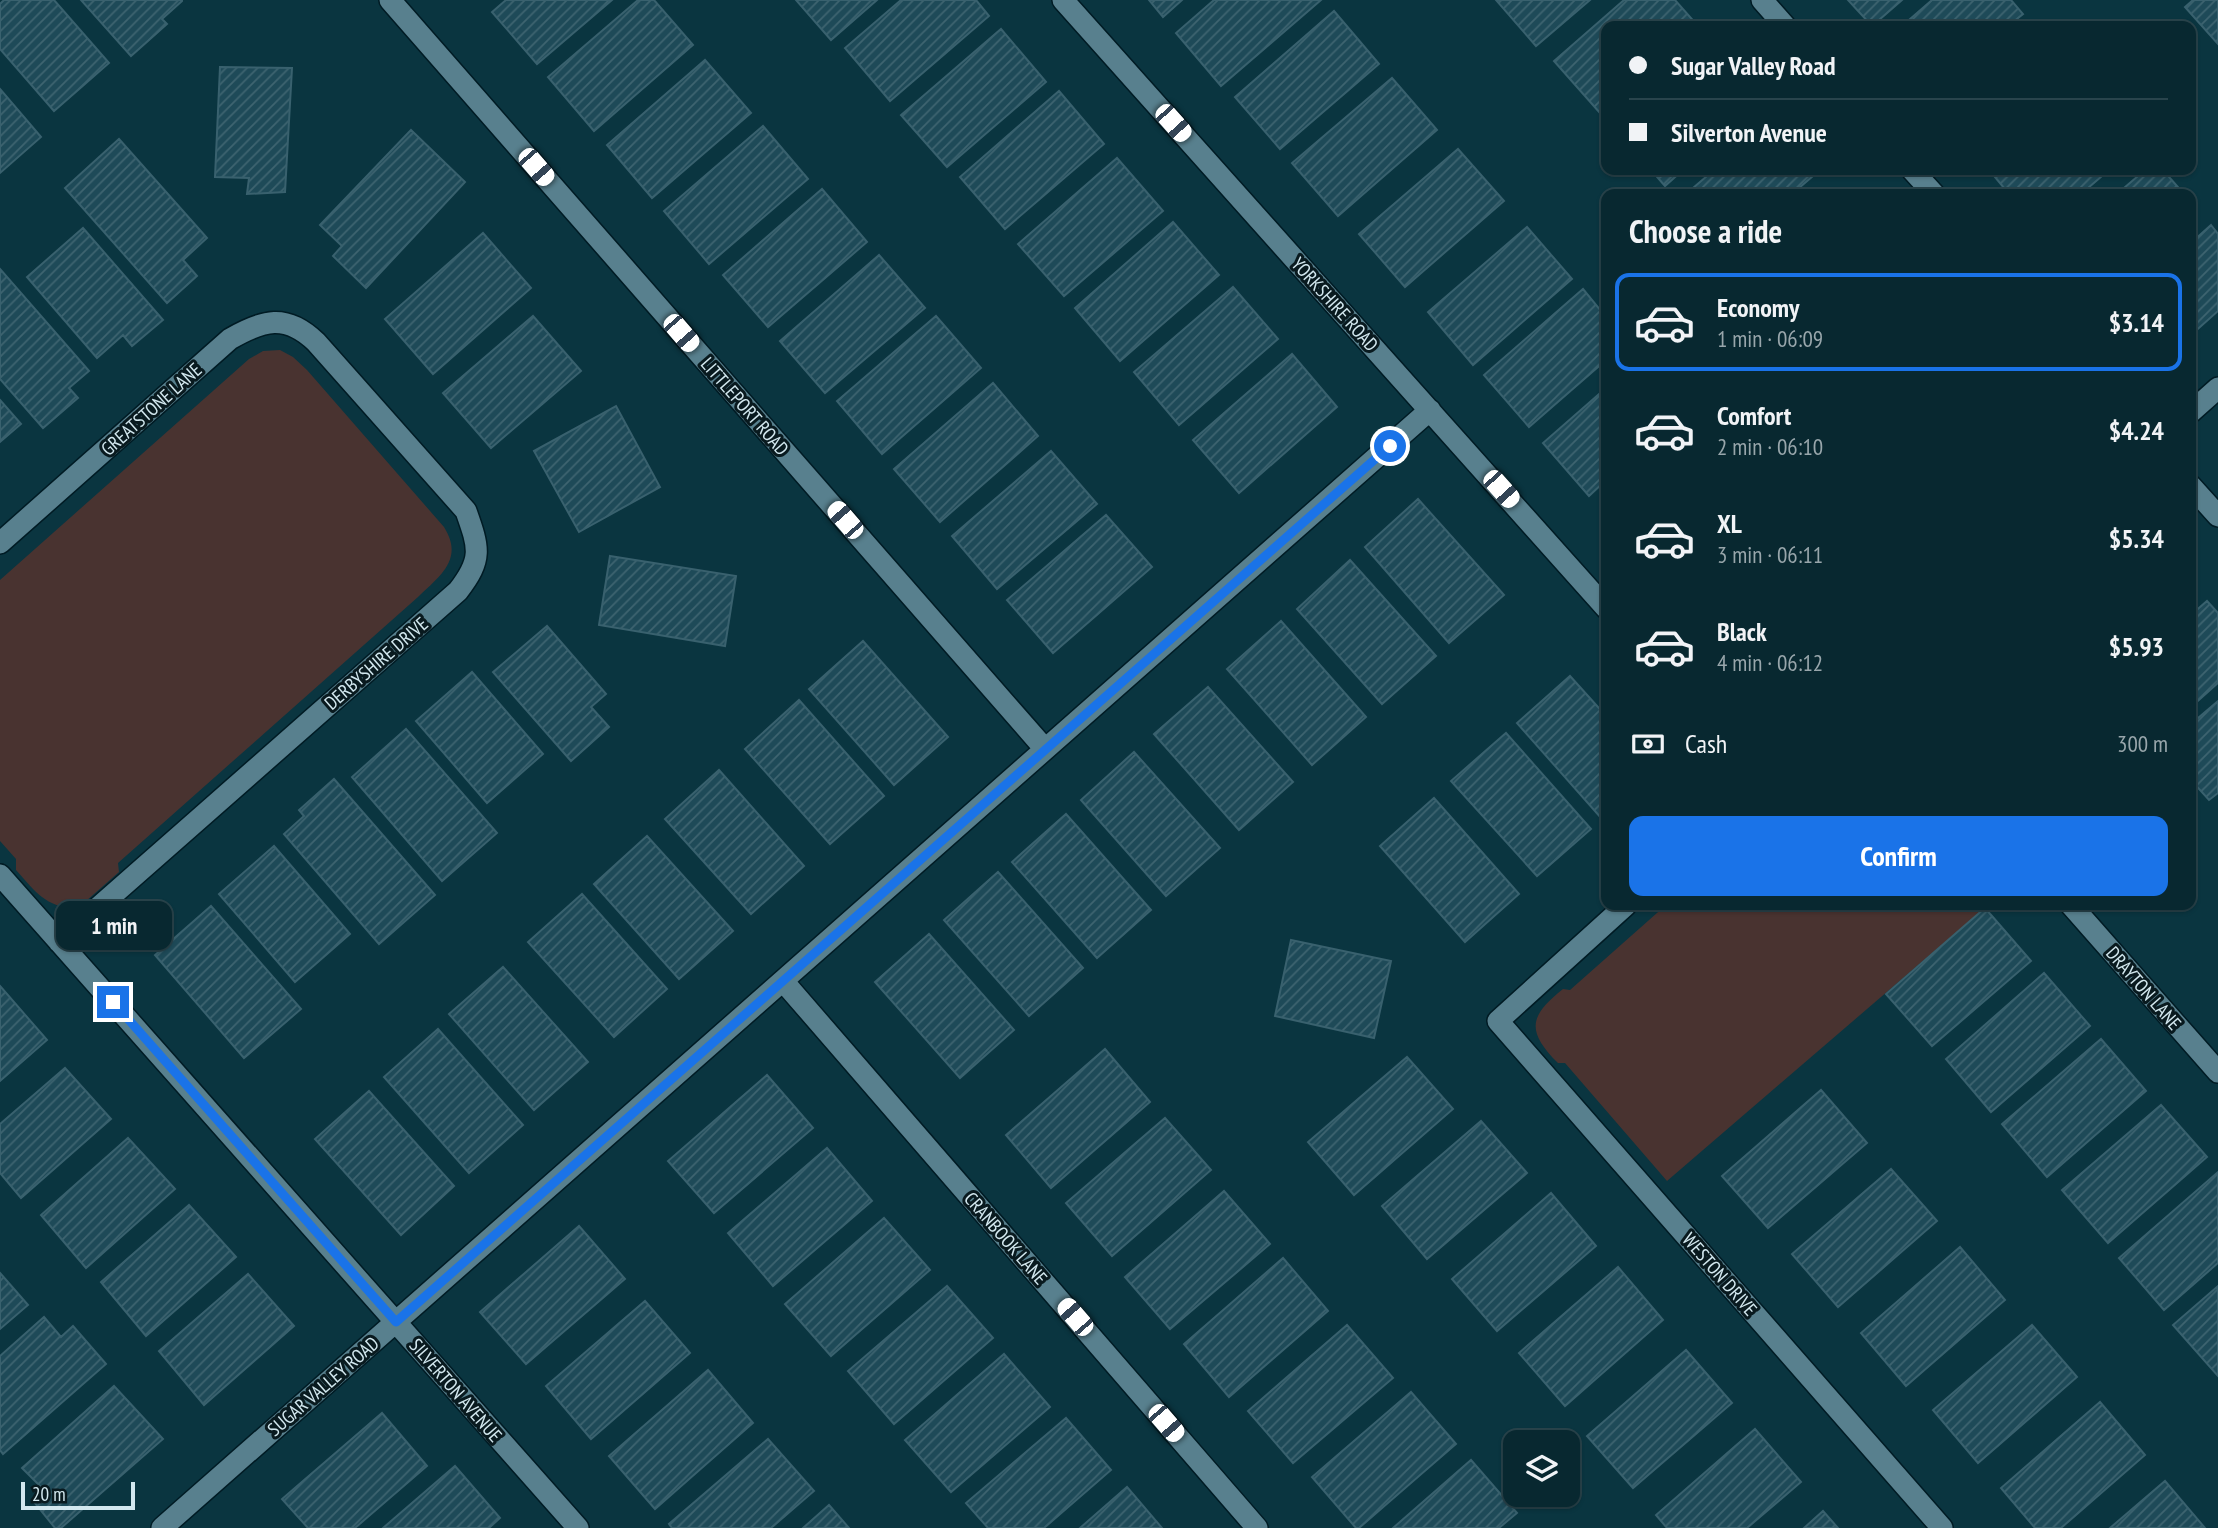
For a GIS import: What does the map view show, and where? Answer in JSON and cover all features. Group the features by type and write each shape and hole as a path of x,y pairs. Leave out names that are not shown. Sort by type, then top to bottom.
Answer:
{"street":[{"name":"LITTLEPORT ROAD","path":"390,0 1045,749"},
{"name":"YORKSHIRE ROAD","path":"1063,0 1601,602"},
{"path":"1762,0 1781,21"},
{"path":"1917,175 1929,189"},
{"name":"GREATSTONE LANE","path":"0,543 230,338 254,325 281,322 307,333 316,342"},
{"name":"DERBYSHIRE DRIVE","path":"60,942 458,591 472,573 478,543 466,511 316,342"},
{"path":"2196,408 2218,388"},
{"name":"SUGAR VALLEY ROAD","path":"162,1528 1430,410"},
{"path":"2196,492 2218,516"},
{"name":"SILVERTON AVENUE","path":"0,875 578,1528"},
{"name":"WESTON DRIVE","path":"1620,910 1498,1021 1942,1528"},
{"name":"DRAYTON LANE","path":"2075,910 2218,1072"},
{"name":"CRANBOOK LANE","path":"783,981 1257,1528"}],"shaded area":[{"path":"280,350 293,357 307,370 444,527 450,538 451,557 442,574 418,597 118,863 119,872 77,909 57,905 42,897 16,870 16,859 0,841 0,580 249,359 263,351"},
{"path":"1660,910 1982,910 1667,1181 1565,1063 1558,1063 1540,1042 1536,1024 1543,1007 1563,989 1570,990"}],"building":[{"path":"4,0 54,0 109,63 54,111 0,49 0,4"},
{"path":"81,0 182,1 162,19 167,24 131,56"},
{"path":"506,0 612,0 537,64 492,12"},
{"path":"638,0 654,0 693,45 594,131 548,77"},
{"path":"796,0 877,0 831,40"},
{"path":"901,0 976,0 989,16 890,101 845,48"},
{"path":"1149,0 1182,0 1163,17"},
{"path":"1214,0 1321,0 1221,86 1176,33"},
{"path":"1496,0 1590,0 1536,46"},
{"path":"1624,0 1675,0 1694,21 1601,21 1600,113 1554,61"},
{"path":"1848,0 1902,0 1878,21 1867,21"},
{"path":"1932,0 2011,0 2023,14 2014,21 1908,21"},
{"path":"2193,0 2218,0 2218,44 2185,7"},
{"path":"1334,11 1379,64 1280,149 1235,97"},
{"path":"1001,29 1046,82 947,167 901,115"},
{"path":"705,60 751,113 652,198 607,145"},
{"path":"220,67 292,68 285,192 247,194 249,178 215,177"},
{"path":"1392,78 1437,130 1338,216 1292,163"},
{"path":"0,89 41,137 0,173"},
{"path":"1059,91 1104,144 1005,229 960,177"},
{"path":"763,126 808,179 709,264 664,211"},
{"path":"411,130 465,182 366,288 333,256 342,246 320,225"},
{"path":"119,139 207,238 183,260 197,276 167,303 65,188"},
{"path":"1458,149 1504,201 1405,287 1359,234"},
{"path":"1117,158 1163,211 1064,296 1018,244"},
{"path":"1655,175 1677,175 1665,186"},
{"path":"1708,175 1814,175 1798,189 1692,189"},
{"path":"2103,175 2087,189 2005,189 1995,177"},
{"path":"2139,175 2167,175 2180,189 2123,189"},
{"path":"822,189 867,242 768,327 723,275"},
{"path":"1173,222 1219,275 1120,361 1075,308"},
{"path":"2211,225 2218,234 2218,311 2196,331 2196,238"},
{"path":"1527,227 1572,279 1473,365 1428,312"},
{"path":"83,228 163,320 132,346 123,335 97,358 27,277"},
{"path":"483,233 531,288 433,374 385,319"},
{"path":"879,255 925,308 825,393 780,341"},
{"path":"0,269 89,371 69,388 78,398 43,428 0,379"},
{"path":"1233,287 1278,339 1179,425 1134,372"},
{"path":"1583,289 1601,311 1601,364 1529,427 1484,375"},
{"path":"533,316 581,371 491,448 443,393"},
{"path":"936,316 981,368 882,454 837,401"},
{"path":"1292,354 1337,407 1239,493 1193,440"},
{"path":"993,383 1038,436 940,522 894,469"},
{"path":"1601,392 1601,485 1589,496 1543,443"},
{"path":"0,400 21,424 0,442"},
{"path":"616,406 660,487 579,532 534,451"},
{"path":"1051,451 1097,504 997,589 952,536"},
{"path":"1418,499 1504,595 1449,643 1365,547"},
{"path":"1106,515 1152,567 1053,653 1007,600"},
{"path":"610,556 736,576 725,646 599,625"},
{"path":"1350,560 1436,656 1382,704 1297,609"},
{"path":"2207,601 2218,613 2218,683 2196,703 2196,611"},
{"path":"1281,621 1366,717 1312,765 1227,669"},
{"path":"547,626 606,694 591,707 609,727 571,761 493,672"},
{"path":"863,641 948,737 894,785 809,689"},
{"path":"472,672 543,754 487,803 416,721"},
{"path":"1570,676 1601,710 1601,818 1517,723"},
{"path":"1208,687 1293,782 1239,830 1154,734"},
{"path":"799,700 884,796 830,844 745,749"},
{"path":"2218,701 2218,793 2209,800 2196,786 2196,720"},
{"path":"406,729 497,833 442,881 352,777"},
{"path":"1506,733 1591,829 1537,876 1451,781"},
{"path":"1134,752 1220,848 1166,896 1081,800"},
{"path":"719,770 804,866 751,914 665,819"},
{"path":"334,779 435,895 379,944 284,834 304,816 299,810"},
{"path":"1434,798 1519,894 1465,942 1380,846"},
{"path":"1066,814 1151,910 1097,958 1012,862"},
{"path":"647,836 733,931 679,979 594,884"},
{"path":"274,846 350,934 295,982 219,894"},
{"path":"998,872 1083,968 1029,1016 944,920"},
{"path":"582,894 667,989 614,1037 528,942"},
{"path":"211,906 301,1009 244,1058 155,955"},
{"path":"1983,910 1987,910 2031,961 1932,1046 1886,994"},
{"path":"929,934 1014,1030 960,1078 875,982"},
{"path":"1291,940 1391,961 1374,1038 1275,1016"},
{"path":"503,967 588,1062 534,1110 449,1014"},
{"path":"2044,973 2090,1026 1991,1112 1946,1059"},
{"path":"0,986 47,1040 0,1081"},
{"path":"438,1029 523,1125 469,1173 384,1077"},
{"path":"2101,1039 2146,1091 2047,1177 2002,1124"},
{"path":"1105,1049 1150,1102 1051,1188 1006,1135"},
{"path":"1407,1057 1453,1109 1354,1195 1308,1142"},
{"path":"65,1068 111,1119 21,1198 0,1173 0,1124"},
{"path":"767,1075 813,1128 714,1213 668,1161"},
{"path":"1821,1090 1867,1143 1768,1228 1722,1176"},
{"path":"369,1091 454,1186 401,1235 315,1139"},
{"path":"2161,1105 2207,1157 2108,1243 2062,1190"},
{"path":"1165,1118 1211,1170 1112,1256 1066,1203"},
{"path":"1481,1121 1527,1173 1427,1259 1382,1206"},
{"path":"128,1138 175,1189 86,1268 41,1215"},
{"path":"827,1148 872,1201 773,1286 728,1233"},
{"path":"1891,1169 1937,1221 1838,1307 1792,1254"},
{"path":"2218,1172 2218,1263 2164,1310 2119,1258"},
{"path":"1224,1191 1270,1244 1170,1329 1125,1277"},
{"path":"1551,1193 1596,1246 1497,1331 1452,1279"},
{"path":"189,1205 236,1257 146,1336 101,1282"},
{"path":"884,1218 930,1270 831,1356 785,1304"},
{"path":"579,1226 625,1279 526,1364 480,1312"},
{"path":"1960,1247 2005,1300 1906,1386 1861,1333"},
{"path":"1283,1258 1328,1311 1229,1397 1184,1344"},
{"path":"1618,1267 1663,1320 1565,1406 1519,1353"},
{"path":"0,1273 28,1305 0,1329"},
{"path":"248,1274 294,1326 204,1405 159,1351"},
{"path":"947,1286 993,1338 894,1424 848,1371"},
{"path":"2218,1286 2218,1376 2173,1325"},
{"path":"645,1301 690,1353 591,1439 546,1386"},
{"path":"44,1317 61,1337 73,1326 106,1364 3,1454 0,1450 0,1356"},
{"path":"1347,1325 1393,1378 1293,1463 1248,1411"},
{"path":"2032,1325 2077,1377 1978,1463 1933,1410"},
{"path":"1686,1350 1732,1403 1633,1488 1587,1436"},
{"path":"1004,1354 1050,1407 951,1492 905,1440"},
{"path":"708,1370 753,1423 655,1509 609,1456"},
{"path":"114,1386 163,1439 61,1528 55,1528 34,1502 46,1492 22,1468"},
{"path":"1411,1392 1456,1444 1356,1528 1312,1477"},
{"path":"2100,1402 2145,1455 2061,1528 2035,1528 2001,1488"},
{"path":"382,1413 427,1466 355,1528 308,1528 282,1499"},
{"path":"1066,1418 1111,1470 1044,1528 988,1528 966,1503"},
{"path":"1755,1429 1801,1482 1747,1528 1667,1528 1656,1515"},
{"path":"768,1439 814,1491 771,1528 672,1528 669,1524"},
{"path":"1471,1460 1503,1497 1503,1507 1512,1507 1517,1513 1499,1528 1393,1528"},
{"path":"455,1466 500,1518 489,1528 383,1528"},
{"path":"2165,1481 2205,1528 2110,1528"},
{"path":"1127,1487 1162,1528 1080,1528"},
{"path":"829,1505 849,1528 803,1528"},
{"path":"1823,1511 1838,1528 1804,1528"}],"route":[{"path":"113,1002 396,1322 1390,446"}]}
